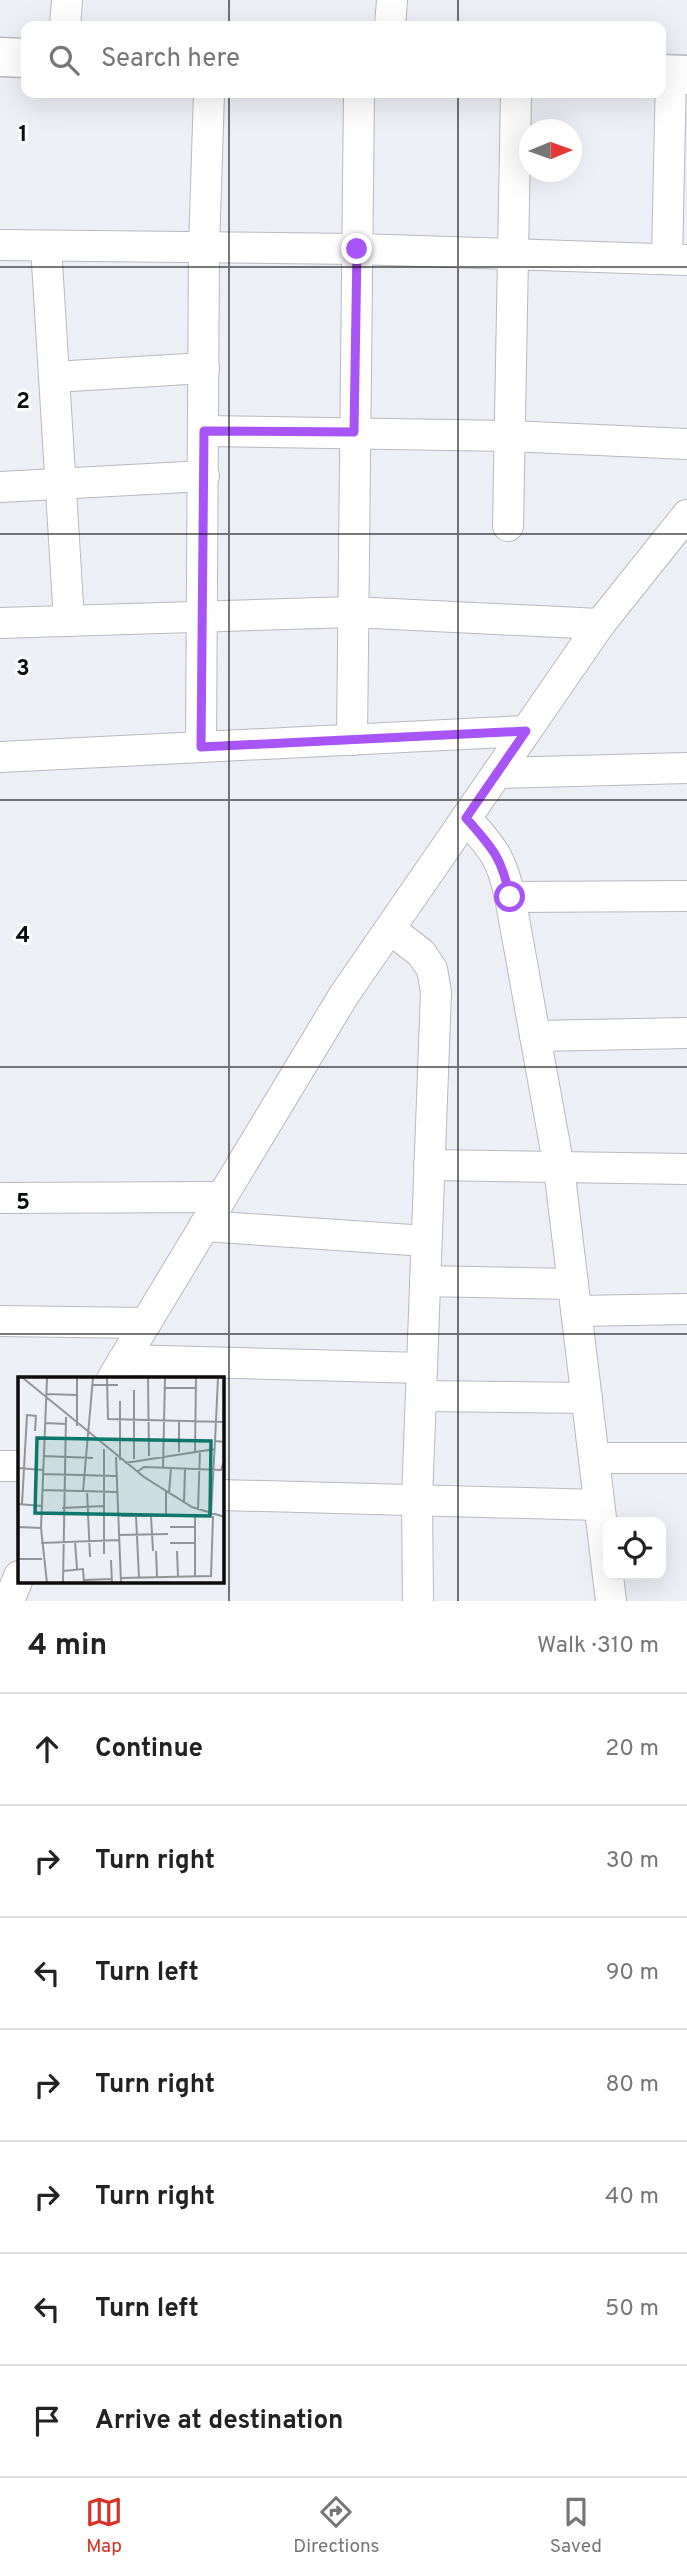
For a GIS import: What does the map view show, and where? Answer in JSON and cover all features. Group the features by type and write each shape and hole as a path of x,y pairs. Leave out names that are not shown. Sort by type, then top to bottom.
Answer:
{"street":[{"path":"65,21 67,0"},
{"path":"390,21 392,0"},
{"path":"0,57 21,58"},
{"path":"0,245 357,249 677,259 673,74"},
{"path":"201,747 204,248 209,98"},
{"path":"352,740 359,98"},
{"path":"508,526 516,98"},
{"path":"46,246 69,621"},
{"path":"54,376 204,368"},
{"path":"204,431 510,436 687,444"},
{"path":"0,488 204,476"},
{"path":"587,1398 421,1382 118,1369 344,995 600,624 687,515"},
{"path":"0,623 352,612 600,624"},
{"path":"0,757 526,731"},
{"path":"497,773 687,768"},
{"path":"466,818 496,853 504,870 510,897 559,1168 611,1601"},
{"path":"510,897 687,896"},
{"path":"390,929 421,953 432,969 436,992 417,1500 418,1601"},
{"path":"535,1036 687,1032"},
{"path":"429,1165 687,1169"},
{"path":"0,1198 222,1197"},
{"path":"204,1226 426,1241"},
{"path":"425,1281 687,1309"},
{"path":"0,1321 146,1323"},
{"path":"594,1458 687,1458"},
{"path":"0,1466 18,1466"},
{"path":"224,1495 599,1505"},
{"path":"9,1601 18,1578"}],"route":[{"path":"357,249 354,432 204,431 201,747 526,731 466,818 496,853 504,870 510,897"}]}
